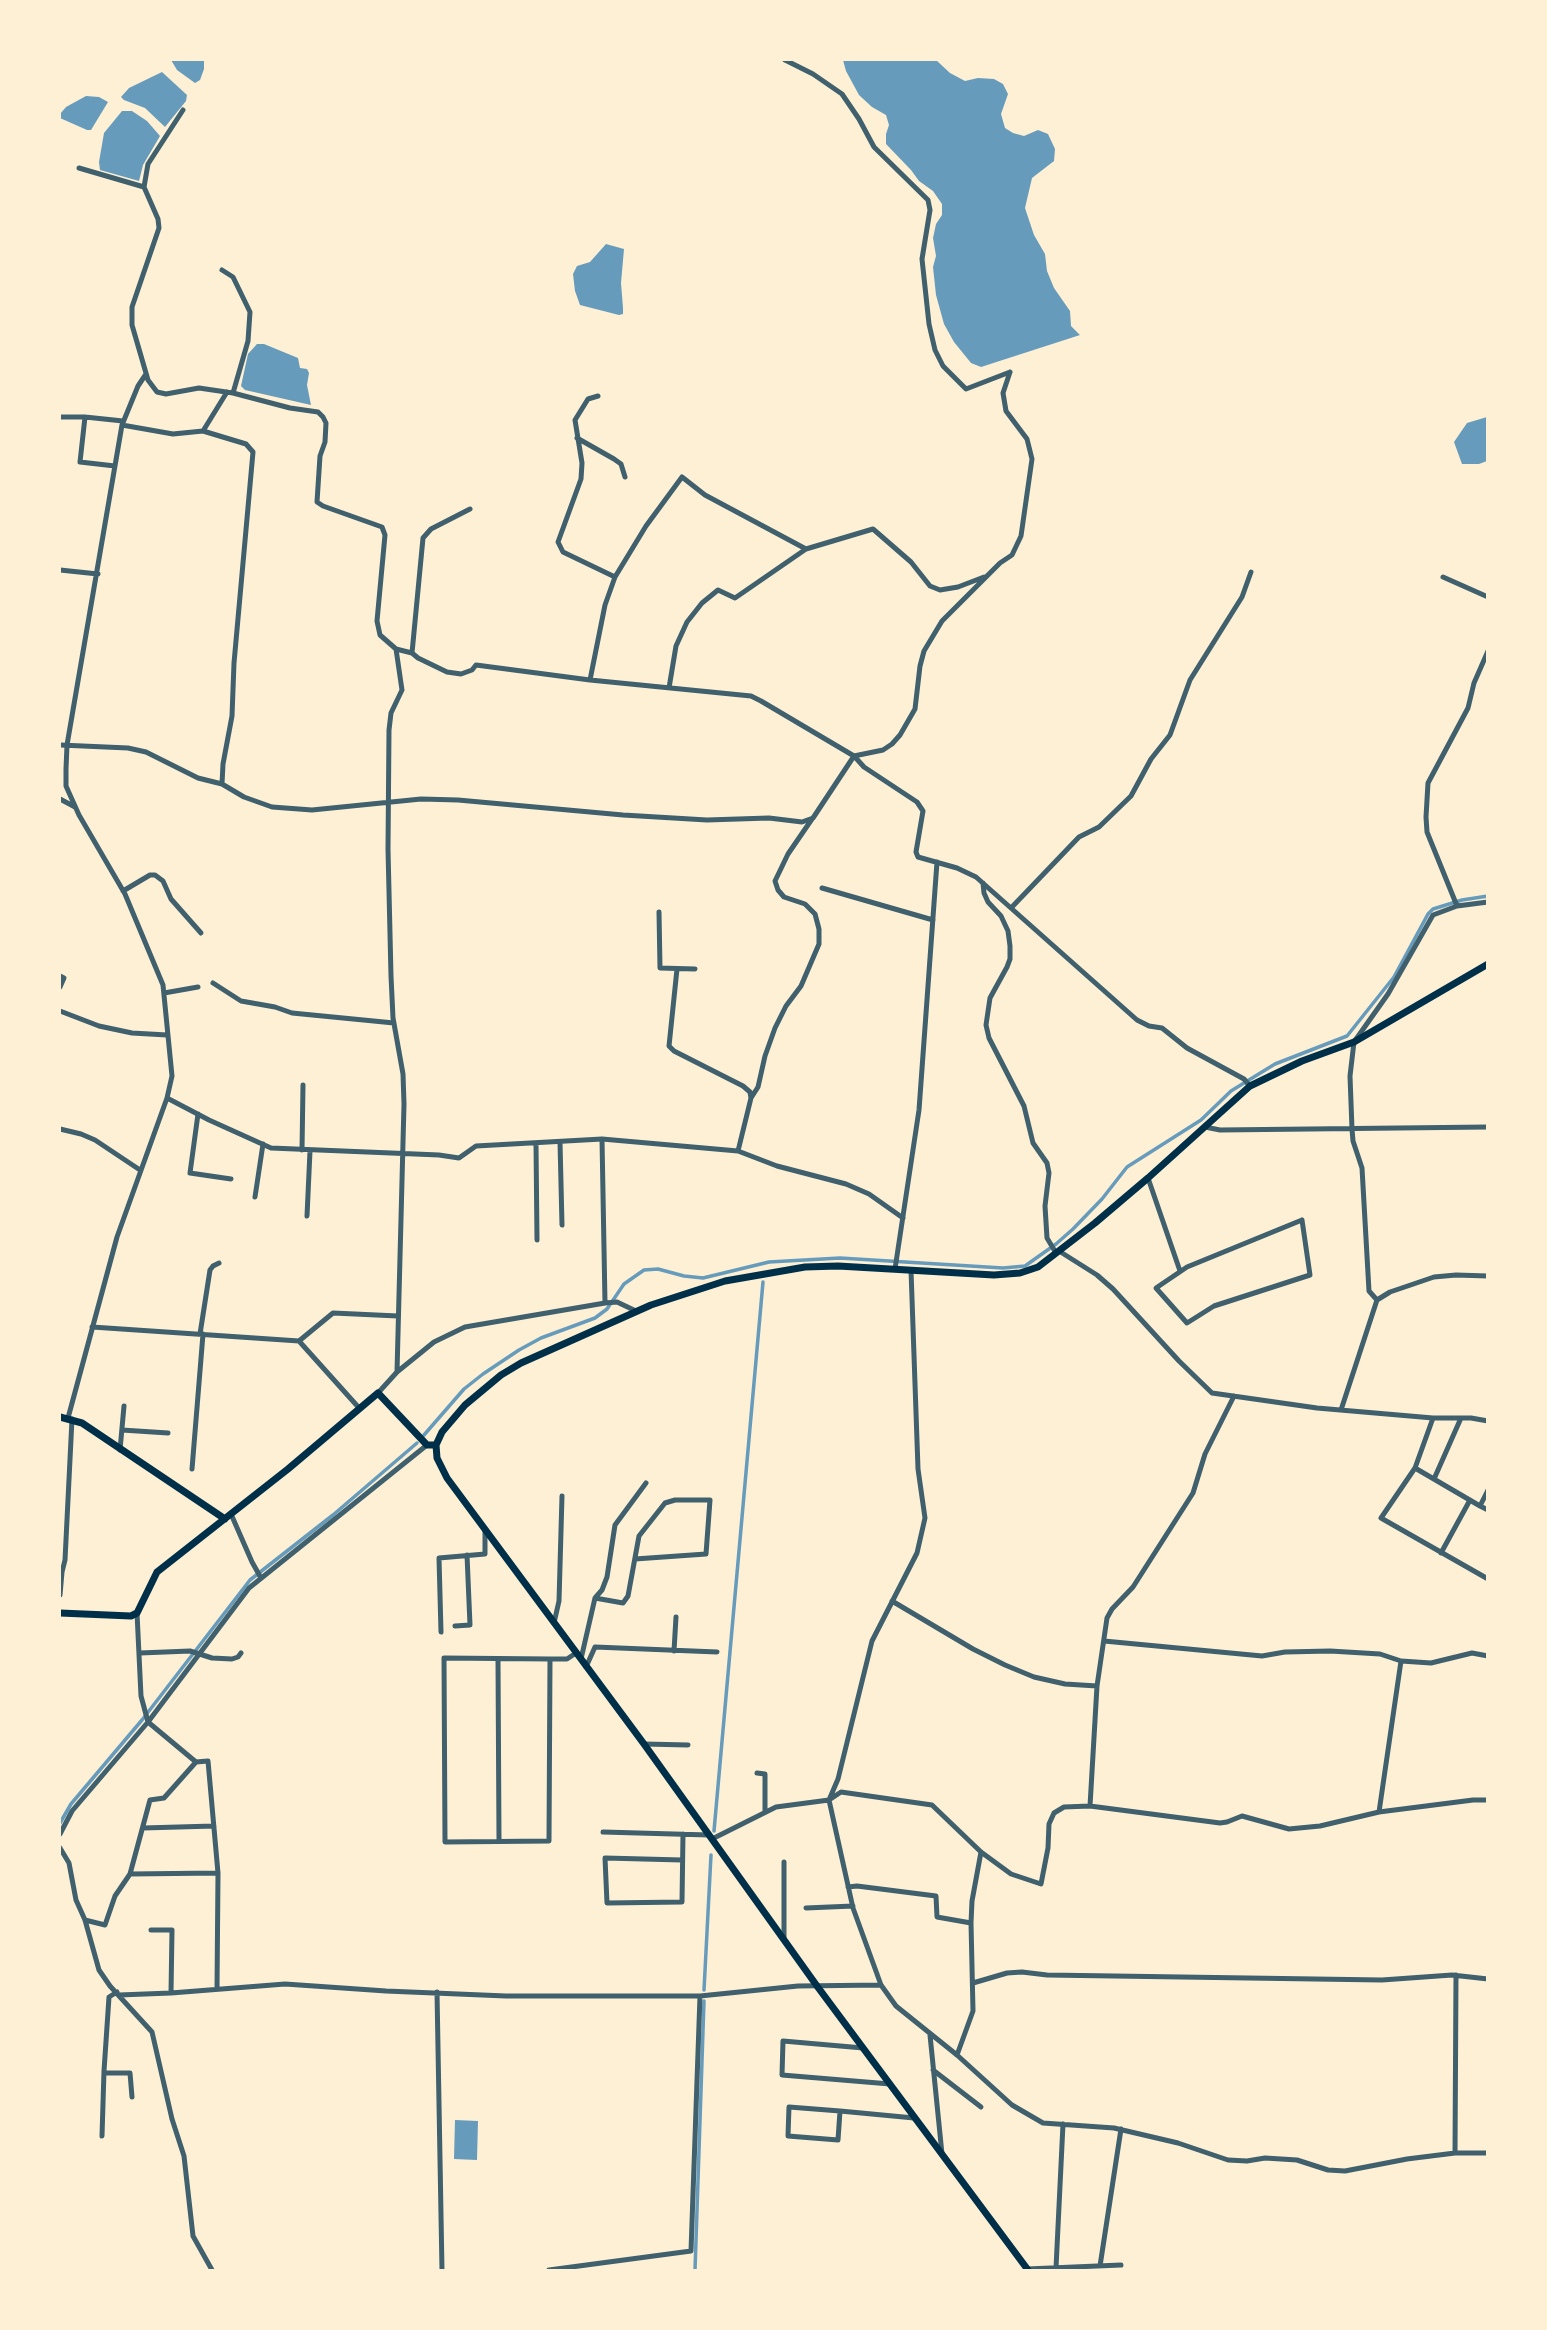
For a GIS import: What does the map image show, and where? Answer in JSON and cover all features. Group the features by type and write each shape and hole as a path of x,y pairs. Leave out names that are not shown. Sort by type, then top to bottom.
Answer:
{"main road":[{"path":"1028,2270 817,1986 644,1744 439,1466 436,1445 442,1432 455,1416 501,1375 540,1353 636,1311 725,1281 768,1272 827,1266 896,1264 911,1270 1008,1275 1038,1267 1055,1250 1148,1178 1205,1127 1247,1082 1354,1042 1488,964"},
{"path":"60,1613 131,1616 137,1613 157,1572 379,1393 427,1445 436,1445"},
{"path":"67,1418 95,1432 228,1517"}],"street":[{"path":"738,1151 751,1098 758,1087 775,1028 786,1006 802,986 819,944 815,914 805,904 784,897 775,881 788,854 854,756 883,750 900,735 915,709 924,651 942,621 985,577 1012,555 1021,536 1032,459 1027,439 1006,411 1003,393 1010,372 966,389 943,366 935,350 929,324 922,259 930,210 928,200 874,147 842,94 813,74 785,60"},
{"path":"183,110 148,164 144,187 158,219 159,228 132,307 132,325 148,380 157,392 166,394 199,388 230,392 290,408 318,412 323,417 326,423 325,442 320,456 317,502 382,527 385,535 377,621 380,635 396,649 412,653 447,672 461,674 472,670 476,664 590,680 751,696 854,756 864,767 917,802 923,811 916,852 918,857 957,868 976,877 1137,1020 1162,1028 1187,1048 1247,1082"},
{"path":"79,168 144,187"},
{"path":"203,431 230,392 248,341 250,312 233,277 222,270"},
{"path":"60,1595 65,1560 67,1418 117,1237 173,1076 164,993 153,956 123,891 66,786 67,745 123,423 138,386 146,374"},
{"path":"598,396 588,399 575,420 582,463 581,479 558,542 563,552 615,577"},
{"path":"60,417 85,417 173,434 203,431 246,444 253,452 233,674 232,716 222,784"},
{"path":"85,417 80,462 116,466"},
{"path":"577,438 614,458 621,464 625,477"},
{"path":"590,680 605,605 615,577 646,526 682,477 705,495 806,549"},
{"path":"412,653 423,537 431,529 470,509"},
{"path":"669,688 676,646 687,622 702,603 718,590 735,598 806,549 873,529 911,562 930,586 940,590 958,587 985,577"},
{"path":"60,570 98,574"},
{"path":"1011,908 1079,837 1099,827 1131,796 1151,759 1170,734 1190,680 1242,597 1251,572"},
{"path":"1443,577 1488,597"},
{"path":"396,649 402,690 391,713 389,730 390,966 394,1023 403,1074 404,1154 397,1372"},
{"path":"1456,903 1427,832 1428,783 1468,708 1474,683 1488,650"},
{"path":"60,744 128,748 146,752 198,778 222,784 244,797 272,807 312,810 421,799 707,820 768,818 802,821 813,818"},
{"path":"60,799 76,808"},
{"path":"896,1264 919,1110 937,862"},
{"path":"123,891 150,875 155,875 163,881 171,900 201,933"},
{"path":"983,883 988,902 1001,916 1008,931 1010,946 1010,959 990,998 985,1025 993,1047 1024,1106 1034,1143 1047,1163 1047,1238 1055,1250 1097,1275 1113,1289 1212,1393 1341,1410 1488,1421"},
{"path":"822,888 933,920"},
{"path":"1377,1300 1369,1291 1362,1168 1353,1141 1350,1076 1354,1042 1388,994 1433,915 1456,903 1488,901"},
{"path":"659,912 660,968 695,970"},
{"path":"677,969 669,1046 743,1086 750,1092 751,1098"},
{"path":"60,976 64,978 60,987"},
{"path":"212,983 241,1001 292,1013 394,1023"},
{"path":"164,993 198,987"},
{"path":"60,1012 99,1026 131,1033 167,1035"},
{"path":"302,1150 303,1085"},
{"path":"167,1098 271,1148 459,1158 476,1146 602,1139 738,1151 776,1166 846,1184 869,1194 903,1218"},
{"path":"198,1114 190,1173 231,1179"},
{"path":"1205,1127 1220,1130 1488,1126"},
{"path":"60,1129 95,1140 140,1170"},
{"path":"602,1139 609,1302"},
{"path":"560,1142 562,1225"},
{"path":"255,1196 263,1144"},
{"path":"536,1144 537,1240"},
{"path":"307,1216 310,1151"},
{"path":"1148,1178 1180,1271"},
{"path":"1301,1220 1310,1275 1214,1306 1186,1323 1156,1288 1180,1271 1187,1266 1301,1220"},
{"path":"192,1469 202,1334 210,1270 219,1263"},
{"path":"911,1270 918,1469 925,1518 917,1553 872,1642 838,1779 829,1800 853,1906 881,1985 896,2006 957,2055 1012,2105 1043,2123 1121,2129 1178,2143 1228,2160 1297,2160 1328,2170 1345,2171 1407,2159 1488,2153"},
{"path":"1341,1410 1377,1300 1390,1292 1434,1277 1488,1276"},
{"path":"379,1393 397,1372 434,1342 465,1327 609,1302 636,1311"},
{"path":"93,1327 299,1341 333,1313 398,1316"},
{"path":"299,1341 359,1409"},
{"path":"1090,1807 1097,1686 1107,1618 1133,1587 1193,1493 1205,1454 1234,1396"},
{"path":"120,1450 124,1406"},
{"path":"1433,1418 1415,1468 1381,1518 1488,1578"},
{"path":"1434,1479 1461,1418"},
{"path":"122,1430 168,1433"},
{"path":"60,1835 72,1811 259,1575 427,1445"},
{"path":"1415,1468 1488,1510"},
{"path":"550,1659 549,1841 445,1842 444,1658 567,1659 578,1656 595,1598 602,1590 607,1577 615,1525 646,1483"},
{"path":"1480,1506 1488,1490"},
{"path":"554,1623 559,1601 562,1496"},
{"path":"595,1598 622,1604 628,1597 639,1536 665,1503 675,1500 710,1500 706,1554 635,1559"},
{"path":"1441,1553 1470,1500"},
{"path":"228,1517 259,1575"},
{"path":"441,1632 439,1558 485,1554 485,1529"},
{"path":"455,1626 470,1625 467,1555"},
{"path":"892,1601 1005,1665 1034,1677 1065,1684 1097,1686"},
{"path":"137,1613 141,1696 147,1718 196,1762"},
{"path":"674,1651 676,1617"},
{"path":"1104,1641 1262,1656 1285,1652 1330,1651 1380,1654 1401,1661 1431,1663 1472,1653 1488,1656"},
{"path":"586,1667 595,1647 717,1653"},
{"path":"140,1653 195,1653 232,1659 241,1653"},
{"path":"498,1659 499,1841"},
{"path":"1379,1812 1401,1661"},
{"path":"644,1744 688,1745"},
{"path":"85,1920 104,1925 115,1896 130,1874 150,1800 164,1798 196,1762 208,1761 218,1873 217,1989"},
{"path":"757,1773 765,1774 765,1812"},
{"path":"603,1832 711,1837 776,1807 829,1800 841,1792 932,1805 981,1852 1011,1874 1041,1884 1048,1848 1049,1824 1054,1814 1064,1807 1090,1807 1220,1823 1242,1816 1289,1829 1320,1826 1379,1812 1488,1800"},
{"path":"143,1828 214,1826"},
{"path":"682,1860 605,1858 607,1903 682,1902 683,1834"},
{"path":"60,1849 69,1863 76,1900 85,1920 99,1970 152,2032 172,2119 184,2156 193,2236 212,2270"},
{"path":"957,2055 973,2011 972,1901 981,1852"},
{"path":"783,1938 784,1862"},
{"path":"130,1874 218,1873"},
{"path":"848,1887 936,1896 937,1917 971,1923"},
{"path":"806,1908 853,1906"},
{"path":"150,1930 172,1930 172,1993"},
{"path":"973,1983 1007,1973 1021,1972 1047,1975 1382,1980 1456,1975 1488,1979"},
{"path":"1455,2154 1456,1975"},
{"path":"102,2136 109,1997 118,1993 172,1993 285,1984 386,1992 506,1996 700,1996 799,1986 881,1985"},
{"path":"437,1992 442,2270"},
{"path":"549,2270 586,2268 691,2250 700,1996"},
{"path":"930,2035 942,2154"},
{"path":"863,2048 783,2041 782,2075 890,2084"},
{"path":"933,2070 981,2107"},
{"path":"104,2073 130,2073 132,2097"},
{"path":"840,2111 838,2140 788,2136 789,2107 840,2111 915,2118"},
{"path":"1056,2268 1063,2124"},
{"path":"1100,2266 1121,2129"},
{"path":"1028,2270 1121,2265"}],"water":[{"path":"171,60 204,60 200,80 195,83 177,70"},
{"path":"843,60 936,60 950,73 965,81 994,79 1003,84 1008,94 1001,114 1005,128 1024,136 1038,130 1048,134 1055,149 1054,161 1032,178 1025,208 1034,235 1045,254 1047,271 1054,288 1070,311 1071,326 1080,335 981,367 971,363 944,324 936,295 933,238 936,224 942,215 942,204 933,191 919,181 886,144 889,125 886,115 859,95"},
{"path":"162,72 187,95 186,101 165,127 145,108 121,97 129,88"},
{"path":"86,96 99,97 108,102 91,130 60,118 66,107"},
{"path":"122,111 132,111 147,121 160,136 143,165 139,181 100,170 104,133"},
{"path":"606,244 624,249 621,283 623,314 619,315 580,305 575,291 573,274 577,266 590,262"},
{"path":"257,344 264,344 298,358 300,368 307,369 309,373 307,385 311,405 245,390 241,386 248,354"},
{"path":"1487,417 1487,461 1462,464 1454,442 1467,423"},
{"path":"455,2120 478,2121 477,2160 454,2159"}],"waterway":[{"path":"424,1435 464,1389 483,1374 541,1338 595,1318 607,1309 624,1284 644,1270 658,1269 703,1278 769,1262 840,1258 1003,1268 1025,1266 1073,1229 1102,1199 1127,1167 1201,1120 1231,1091 1275,1064 1347,1036 1394,977 1433,909 1488,896"},
{"path":"714,1831 763,1282"},
{"path":"60,1823 71,1804 142,1720 250,1580 333,1515 417,1443"},
{"path":"704,1990 711,1855"},
{"path":"695,2270 704,2001"}]}
